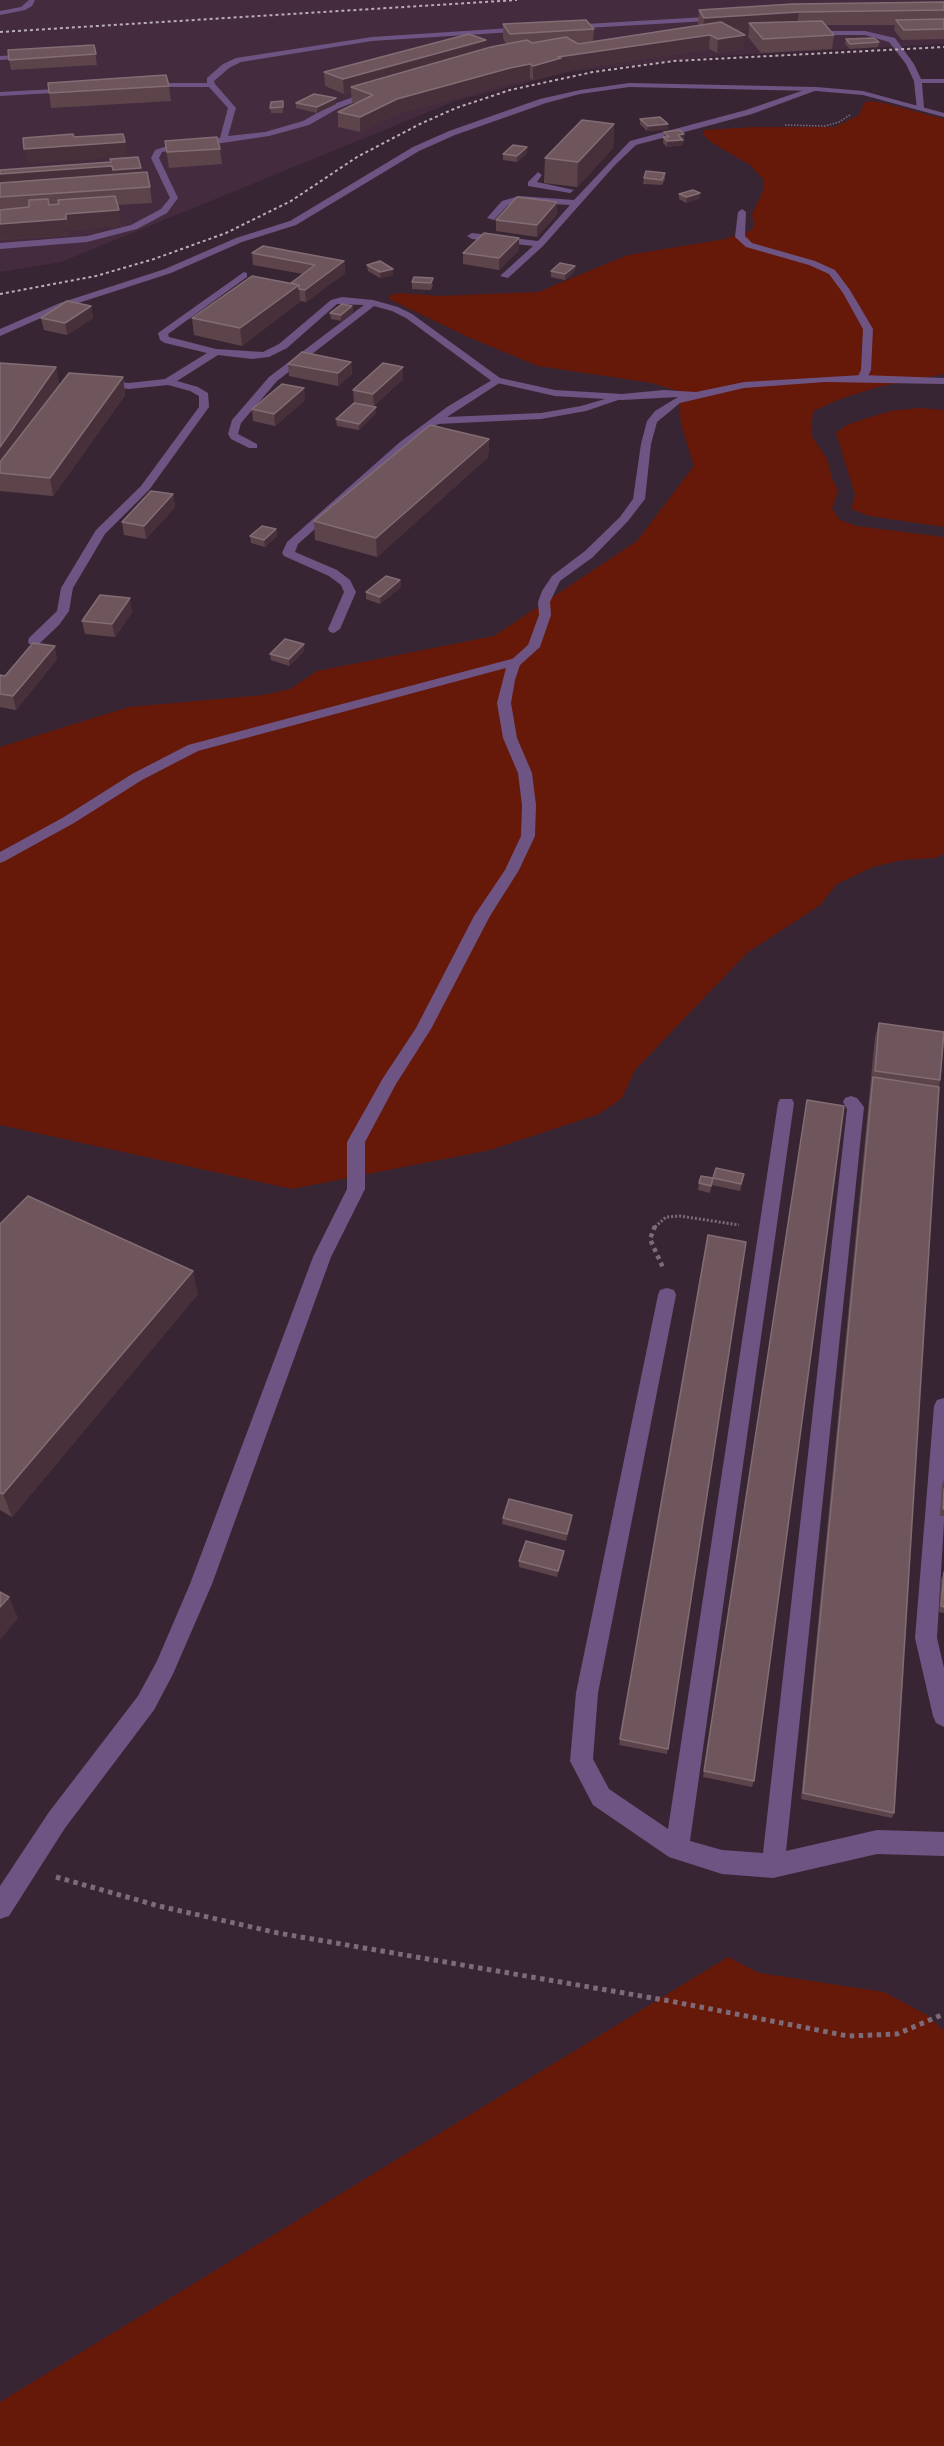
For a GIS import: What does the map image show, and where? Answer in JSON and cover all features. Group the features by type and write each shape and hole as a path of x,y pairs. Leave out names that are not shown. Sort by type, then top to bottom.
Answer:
{"street":[{"path":"0,13 23,9 30,6 33,0"},
{"path":"557,27 731,18"},
{"path":"223,140 232,108 211,85 210,80 225,66 239,60 372,39 534,28"},
{"path":"799,33 865,33 892,40 905,56 918,81 920,108"},
{"path":"0,58 43,55"},
{"path":"918,81 944,81"},
{"path":"130,86 177,83 211,85"},
{"path":"0,333 63,305 168,271 239,240 293,223 416,149 452,133 543,101 580,92 629,85 816,89 863,93 944,115"},
{"path":"0,94 82,89"},
{"path":"505,276 540,244 627,148 645,139 749,112 816,89"},
{"path":"0,246 87,239 116,233 150,220 164,211 174,198 155,158 159,150 266,135 299,125 334,107 381,90"},
{"path":"615,146 627,148"},
{"path":"538,176 531,184 586,193"},
{"path":"491,218 505,202 519,199 576,203"},
{"path":"742,212 740,237 749,245 812,263 832,272 847,292 868,329 866,370 862,378"},
{"path":"472,236 540,244"},
{"path":"244,275 163,333 164,338 169,342 216,352 252,356 265,354 283,346 334,302 342,300 373,303 395,309 409,316 497,380 555,393 622,397 664,393 696,394"},
{"path":"253,446 235,437 233,434 236,422 273,379 373,303"},
{"path":"168,382 216,352"},
{"path":"0,858 69,820 137,777 193,748 516,662 534,647 545,615 544,602 556,579 595,549 639,499 646,444 652,422 659,413 676,401 696,394 744,385 862,378 944,381"},
{"path":"334,629 350,592 346,583 333,573 288,553 293,542 404,444 497,380"},
{"path":"34,641 55,622 63,611 67,588 100,532 145,488 204,407 204,395 168,382 129,386 90,382"},
{"path":"435,421 541,416 582,409 622,397"},
{"path":"0,1907 57,1820 146,1703 165,1667 201,1584 322,1257 356,1189 356,1142 389,1082 423,1029 482,916 512,870 528,836 529,805 525,773 510,738 504,703 508,680 516,662"},
{"path":"773,1866 855,1119 856,1107 851,1102"},
{"path":"677,1849 786,1103"},
{"path":"667,1295 587,1693 580,1761 601,1797 677,1849 722,1862 773,1866 877,1842 944,1844"},
{"path":"944,1406 926,1638 944,1716"}],"path":[{"path":"667,1295 667,1277 650,1239 655,1226 666,1217 680,1216 766,1229"},
{"path":"25,1869 159,1906 278,1933 670,2001 848,2036 897,2034 944,2014"}],"shaded area":[{"path":"0,0 944,0 944,44 720,56 568,72 455,101 61,262 0,272"},
{"path":"869,101 944,119 944,374 878,387 840,399 813,411 811,435 827,459 832,479 838,490 832,509 840,520 857,526 944,537 944,853 936,858 903,860 873,867 837,884 820,905 747,953 635,1070 622,1098 599,1114 490,1150 292,1189 0,1125 0,747 129,707 264,695 290,689 317,671 494,636 637,541 694,466 681,424 678,391 652,383 538,366 468,337 389,299 390,295 400,293 440,296 538,292 628,255 725,239 748,232 754,227 752,214 763,191 763,179 750,165 711,142 703,134 704,130 755,127 835,127 859,115 864,103"},
{"path":"918,408 944,410 944,527 870,516 851,509 855,495 836,433 847,425 864,419 891,411"},
{"path":"728,1957 759,1973 884,1992 927,2015 944,2031 944,2446 0,2446 0,2402"}],"building":[{"path":"944,2 944,10 799,12 704,18 699,10 792,4"},
{"path":"944,19 944,29 904,30 896,20"},
{"path":"586,20 594,29 510,34 503,24"},
{"path":"822,21 834,35 763,39 749,23"},
{"path":"721,22 745,35 718,39 710,35 558,57 561,58 533,66 530,64 510,68 397,99 360,117 338,112 373,95 351,87 491,47 527,40 532,43 566,37 578,44"},
{"path":"469,34 486,40 343,79 324,72"},
{"path":"874,38 879,42 850,44 846,39"},
{"path":"94,45 96,54 9,60 8,50"},
{"path":"166,75 169,86 49,93 48,83"},
{"path":"314,94 336,98 317,107 296,103"},
{"path":"283,101 283,107 270,108 271,102"},
{"path":"660,117 668,124 648,126 640,119"},
{"path":"582,120 614,124 578,162 545,158"},
{"path":"680,130 684,134 678,135 683,140 667,141 663,137 669,137 664,132"},
{"path":"73,134 74,137 123,134 125,142 24,149 23,138"},
{"path":"217,137 220,149 167,152 165,141"},
{"path":"513,145 527,147 517,156 503,154"},
{"path":"138,157 141,168 113,170 112,166 0,174 0,170 111,162 110,159"},
{"path":"646,171 665,173 662,180 644,178"},
{"path":"147,172 150,187 0,197 0,183"},
{"path":"693,190 700,193 687,197 679,194"},
{"path":"115,196 119,210 66,214 66,219 0,224 0,210 29,207 29,200 48,199 49,205 59,204 58,200"},
{"path":"517,197 557,202 537,225 496,220"},
{"path":"484,233 519,238 499,258 463,253"},
{"path":"263,246 344,261 305,290 299,289 299,285 291,283 315,265 252,253"},
{"path":"380,261 393,269 380,272 367,265"},
{"path":"560,263 575,266 565,274 551,271"},
{"path":"252,276 299,285 240,328 192,318"},
{"path":"414,277 433,278 431,283 412,282"},
{"path":"67,301 91,306 65,323 41,318"},
{"path":"342,304 352,306 341,315 330,313"},
{"path":"302,352 351,362 338,373 288,364"},
{"path":"0,363 56,367 0,447"},
{"path":"383,363 403,367 373,394 353,390"},
{"path":"69,373 123,377 50,478 0,473 0,462"},
{"path":"282,384 304,388 274,414 252,409"},
{"path":"354,403 376,407 359,424 336,419"},
{"path":"430,425 489,439 376,538 314,521"},
{"path":"151,491 173,494 144,526 122,522"},
{"path":"262,526 276,529 264,540 250,536"},
{"path":"386,576 400,580 380,597 366,592"},
{"path":"100,595 130,598 112,624 82,621"},
{"path":"285,639 304,644 289,659 270,654"},
{"path":"33,643 55,646 13,696 0,694 0,675 5,676"},
{"path":"879,1023 944,1032 940,1080 875,1071"},
{"path":"873,1077 939,1087 894,1813 803,1793"},
{"path":"807,1100 844,1106 754,1781 704,1771"},
{"path":"716,1168 744,1174 741,1184 713,1178"},
{"path":"701,1176 713,1178 711,1186 699,1183"},
{"path":"28,1196 193,1271 3,1494 0,1493 0,1224"},
{"path":"708,1235 746,1242 668,1749 620,1739"},
{"path":"509,1499 572,1515 567,1534 503,1518"},
{"path":"526,1541 564,1551 558,1571 519,1561"},
{"path":"944,1572 944,1607 941,1606"},
{"path":"0,1592 9,1597 0,1607"}],"railway":[{"path":"0,32 517,0"},
{"path":"0,294 96,276 154,259 226,233 291,201 357,157 420,124 456,108 510,90 593,72 674,61 944,47"}]}
